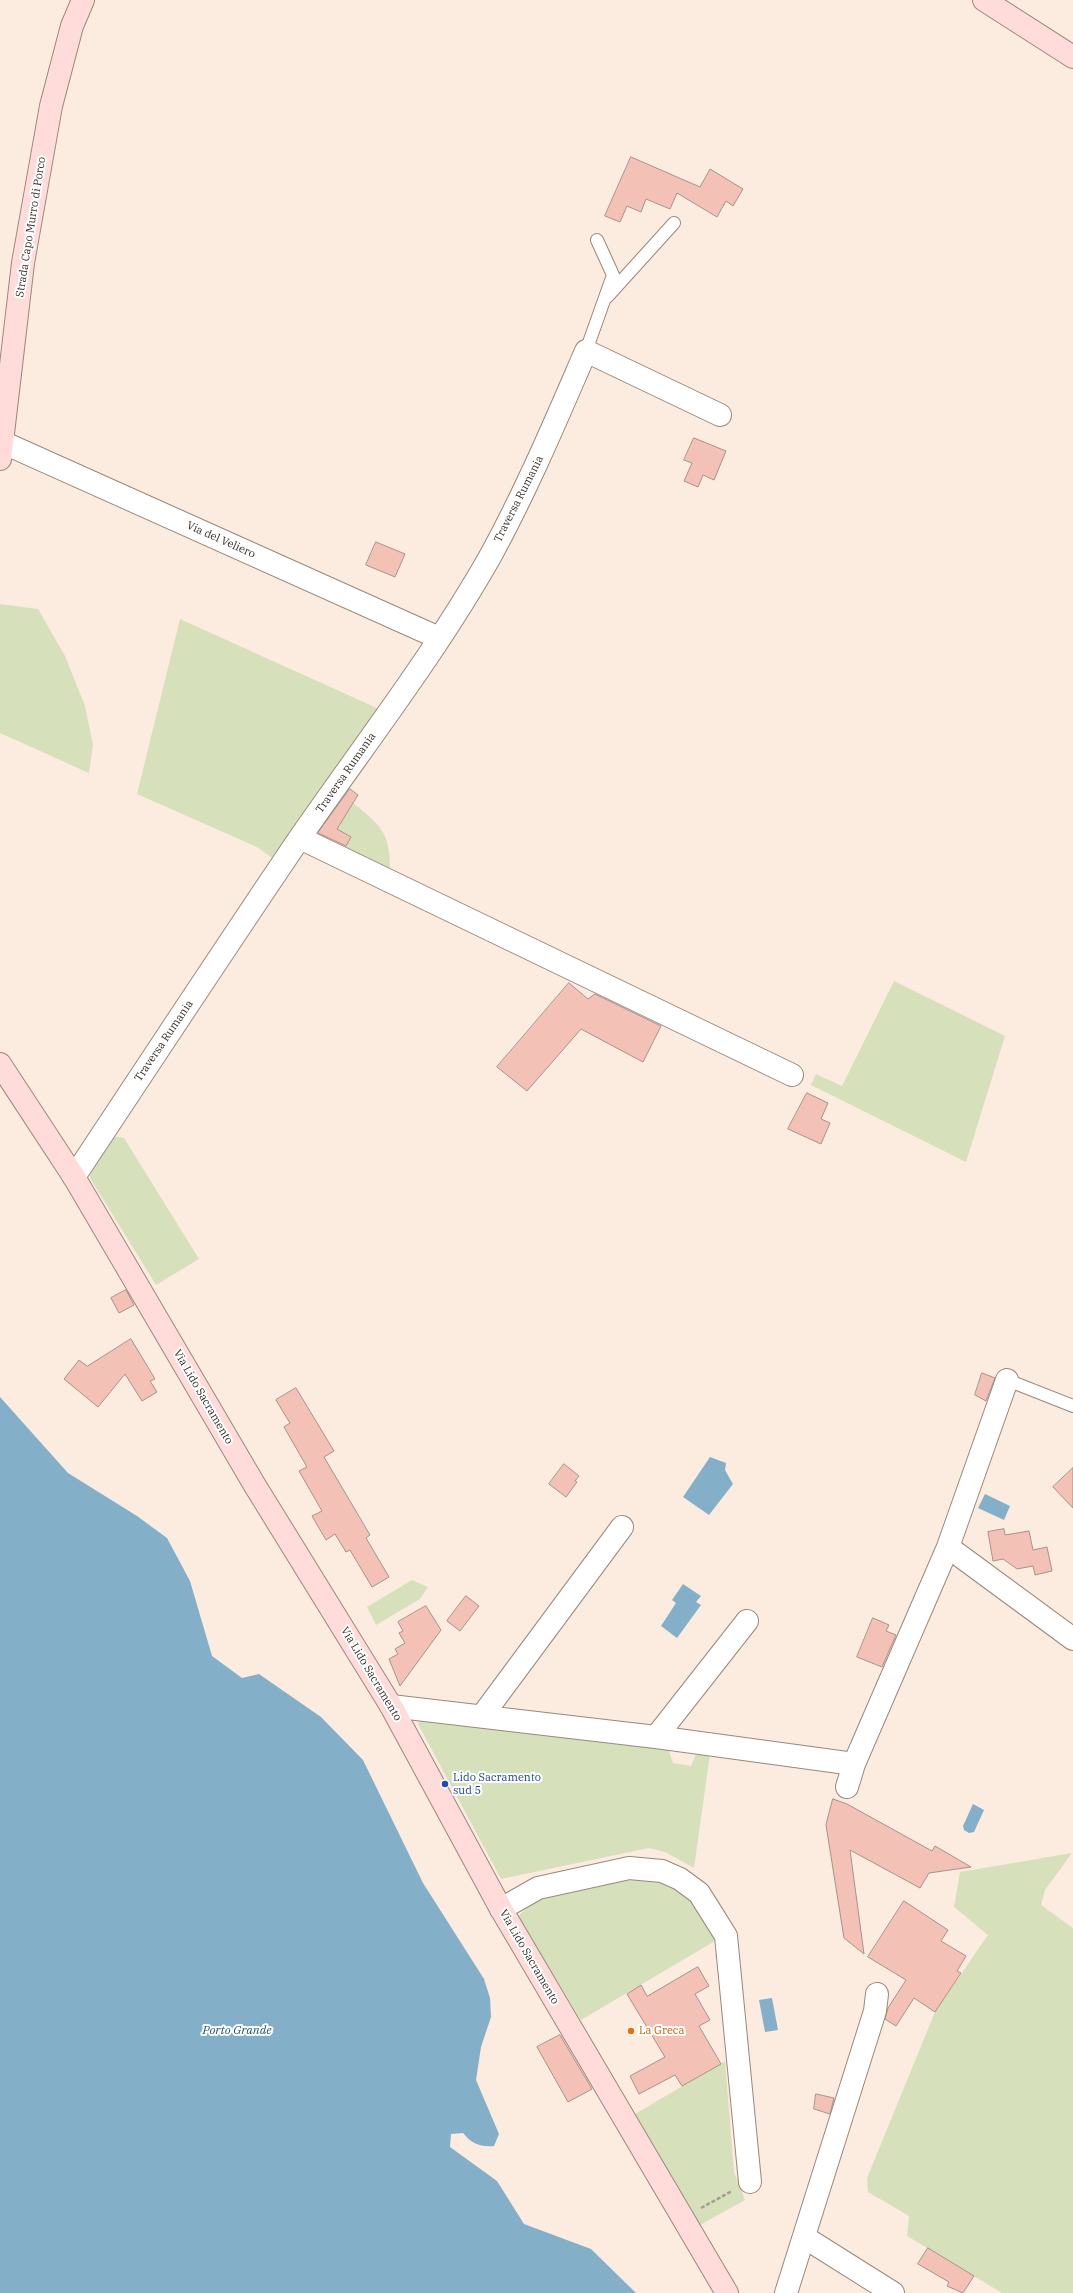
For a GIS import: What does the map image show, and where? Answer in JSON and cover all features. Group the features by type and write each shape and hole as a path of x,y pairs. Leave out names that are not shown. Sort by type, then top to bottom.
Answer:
{"street":[{"name":"Strada Capo Murro di Porco","path":"1,451 23,263 51,106 72,26 83,0"},
{"path":"984,0 1073,57"},
{"path":"586,351 720,414"},
{"name":"Traversa Rumania","path":"74,1177 300,838 440,638 495,546 539,460 586,351"},
{"name":"Via del Veliero","path":"1,451 440,638"},
{"path":"300,838 792,1075"},
{"name":"Via Lido Sacramento","path":"0,1064 74,1177 250,1477 391,1706 501,1909 727,2293"},
{"path":"847,1787 854,1764 948,1547 1007,1380"},
{"path":"482,1716 622,1527"},
{"path":"948,1547 1073,1639"},
{"path":"656,1737 747,1621"},
{"path":"391,1706 656,1737 854,1764"},
{"path":"501,1909 538,1888 629,1868 662,1871 680,1879 699,1893 726,1936 750,2182"},
{"path":"786,2293 875,2011 877,1994"},
{"path":"804,2237 893,2293"}],"lane":[{"path":"606,298 674,223"},
{"path":"586,351 590,334 606,298 612,275 597,240"},
{"path":"1007,1380 1073,1406"}],"path":[{"path":"682,2217 750,2182"}],"green space":[{"path":"0,604 38,609 65,656 85,706 93,745 89,773 0,733"},
{"path":"180,619 379,709 275,860 257,847 137,794"},
{"path":"353,803 364,811 379,826 384,834 389,851 390,876 343,852 351,837 337,829"},
{"path":"894,981 1005,1036 966,1162 811,1085 816,1074 842,1086"},
{"path":"113,1136 124,1138 199,1259 156,1285 90,1178 89,1169"},
{"path":"412,1580 428,1587 420,1599 376,1625 367,1607"},
{"path":"423,1717 668,1748 673,1763 691,1766 697,1752 710,1754 694,1868 665,1852 649,1848 501,1879 418,1724"},
{"path":"1072,1853 1045,1890 1041,1905 1073,1928 1073,2293 1002,2293 907,2236 909,2216 868,2192 867,2178 935,2012 988,1935 954,1907 960,1872"},
{"path":"651,1875 689,1896 711,1931 715,1941 581,2020 518,1916 535,1901 547,1895"},
{"path":"725,2061 734,2172 745,2200 700,2225 635,2114"}],"water":[{"name":"Porto Grande","path":"0,1397 68,1473 137,1516 167,1538 190,1581 212,1656 242,1678 259,1674 321,1717 363,1760 423,1883 484,1979 490,1998 491,2017 481,2047 476,2080 499,2134 494,2146 489,2146 480,2145 473,2142 463,2133 451,2134 450,2147 497,2181 524,2224 591,2249 636,2293 0,2293"},
{"path":"710,1457 726,1463 725,1470 733,1484 709,1515 683,1497"},
{"path":"985,1494 1010,1506 1004,1520 978,1508"},
{"path":"683,1584 701,1596 696,1602 701,1605 677,1638 661,1626 676,1603 672,1600"},
{"path":"973,1804 984,1810 974,1832 969,1833 964,1830 963,1826"},
{"path":"772,1998 778,2030 765,2032 759,2000"}],"building":[{"path":"631,157 700,187 710,169 743,189 733,206 726,201 717,217 677,193 670,209 646,199 641,212 627,206 620,222 605,216"},
{"path":"694,438 726,451 714,480 703,475 698,487 684,481 692,463 684,460"},
{"path":"376,542 405,554 395,577 366,565"},
{"path":"350,789 358,795 337,829 351,837 346,846 318,833"},
{"path":"569,983 588,999 595,994 661,1026 643,1062 581,1029 527,1091 497,1067"},
{"path":"807,1093 828,1103 821,1119 830,1123 821,1144 788,1129"},
{"path":"126,1290 134,1305 119,1313 111,1298"},
{"path":"131,1339 155,1379 150,1381 157,1392 142,1401 125,1374 98,1407 64,1379 79,1360 87,1366"},
{"path":"982,1373 995,1378 986,1401 975,1395"},
{"path":"296,1388 334,1451 324,1457 370,1535 366,1538 389,1577 372,1587 350,1550 346,1552 335,1534 326,1540 312,1516 322,1511 299,1471 307,1467 284,1427 290,1423 276,1400"},
{"path":"564,1464 579,1476 575,1481 577,1482 566,1497 549,1484"},
{"path":"1073,1468 1073,1508 1053,1487"},
{"path":"1004,1529 1005,1535 1029,1531 1033,1550 1047,1547 1052,1571 1035,1575 1033,1566 1017,1569 1003,1559 993,1561 988,1532"},
{"path":"466,1596 479,1606 460,1631 447,1621"},
{"path":"426,1606 441,1630 400,1686 389,1659 398,1654 395,1649 405,1643 399,1633 403,1631 398,1622"},
{"path":"873,1618 889,1625 886,1631 896,1635 882,1667 857,1657"},
{"path":"833,1799 847,1804 932,1851 935,1846 971,1867 929,1873 920,1888 850,1850 864,1954 844,1938 826,1825"},
{"path":"904,1901 948,1930 941,1941 966,1956 957,1971 961,1973 935,2012 914,1998 896,2026 885,2019 888,2008 906,1980 868,1957"},
{"path":"698,1967 709,1986 695,1994 710,2020 699,2026 721,2064 682,2086 675,2075 639,2094 630,2076 665,2057 627,1994 641,1985 647,1996"},
{"path":"560,2035 592,2089 568,2102 537,2047"},
{"path":"816,2094 834,2098 830,2114 814,2109"},
{"path":"928,2248 974,2276 963,2293 947,2286 949,2282 918,2264"}],"place":[{"name":"Lido Sacramento sud 5","path":"445,1784"},
{"name":"La Greca","path":"631,2031"}]}
